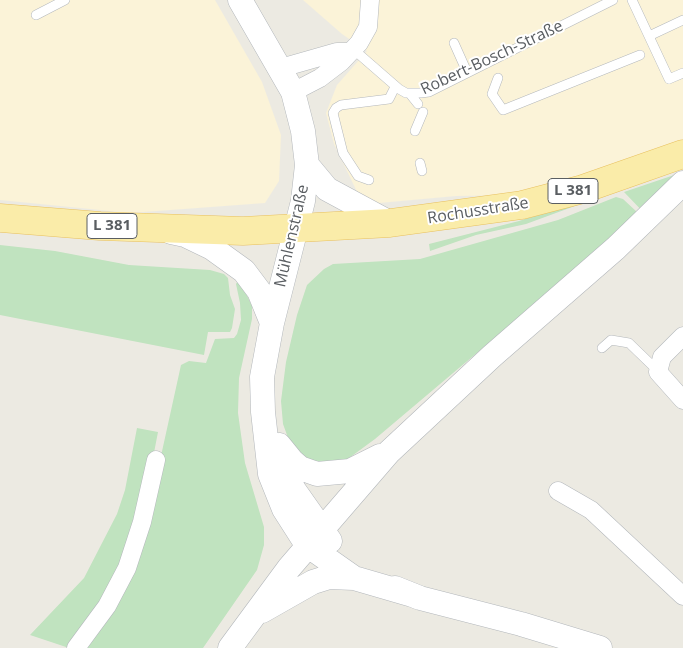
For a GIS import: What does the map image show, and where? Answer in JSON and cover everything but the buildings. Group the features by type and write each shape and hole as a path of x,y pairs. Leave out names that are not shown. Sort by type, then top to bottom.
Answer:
{"main road":[{"name":"Mühlenstraße","path":"240,0 281,68 292,92 303,132 307,165 303,201 272,323 262,377 269,466 276,491 292,526 314,538"},
{"name":"Rochusstraße","path":"295,230 390,223 522,205 590,186 683,154"},
{"path":"307,165 327,189 390,223"},
{"path":"230,648 314,538 389,452 485,362 616,248 683,183"},
{"name":"L 381","path":"0,218 157,228 243,231 295,230"},
{"path":"157,228 184,235 212,248 244,271 259,291 272,323"},
{"path":"265,425 292,461 300,468 317,474 350,471 389,452"},
{"path":"314,538 354,578"},
{"path":"314,538 378,580 409,594"},
{"path":"252,617 308,584 329,577 354,578 600,648"}],"street":[{"path":"292,92 320,78 341,62 351,51 367,32 370,0"},
{"path":"281,68 329,54 351,51"},
{"path":"683,336 662,357 658,372 683,400"},
{"path":"76,648 106,606 127,568 142,522 156,460"},
{"path":"558,492 591,510 683,596"}],"lane":[{"path":"36,15 65,0"},
{"name":"Robert-Bosch-Straße","path":"351,51 395,87 410,94 429,92 613,0"},
{"path":"632,0 670,79 683,73"},
{"path":"649,36 683,20"},
{"path":"454,43 467,72"},
{"path":"498,78 492,94 503,110 640,55"},
{"path":"369,180 358,176 343,153 333,113 341,105 389,99 395,87"},
{"path":"410,94 421,108 415,131"},
{"path":"602,348 611,340 629,343 658,372"}],"shaded area":[{"path":"0,0 215,0 262,82 281,135 279,181 265,203 130,213 0,200"},
{"path":"303,0 683,0 683,144 529,195 456,196 368,204 360,198 334,144 326,113 337,85 367,51 342,34"}],"green space":[{"path":"683,172 647,216 624,192"},
{"path":"662,174 526,224 476,235 430,251 429,244 519,221"},
{"path":"616,197 623,199 637,212 601,248 375,439 345,461 309,463 291,446 283,424 281,401 286,362 297,315 307,285 324,269 333,264 420,259 558,220"},
{"path":"0,245 55,251 129,265 210,270 224,274 228,278 230,295 235,309 232,328 230,332 208,332 204,355 0,315"},
{"path":"239,279 252,306 252,319 239,378 238,413 245,463 264,527 264,545 257,570 203,648 83,648 115,608 137,565 181,365 189,361 206,363 215,339 234,338 237,334 241,320 236,284"},
{"path":"137,428 158,432 146,494 119,579 69,648 30,635 84,578 117,514 125,490"}]}
